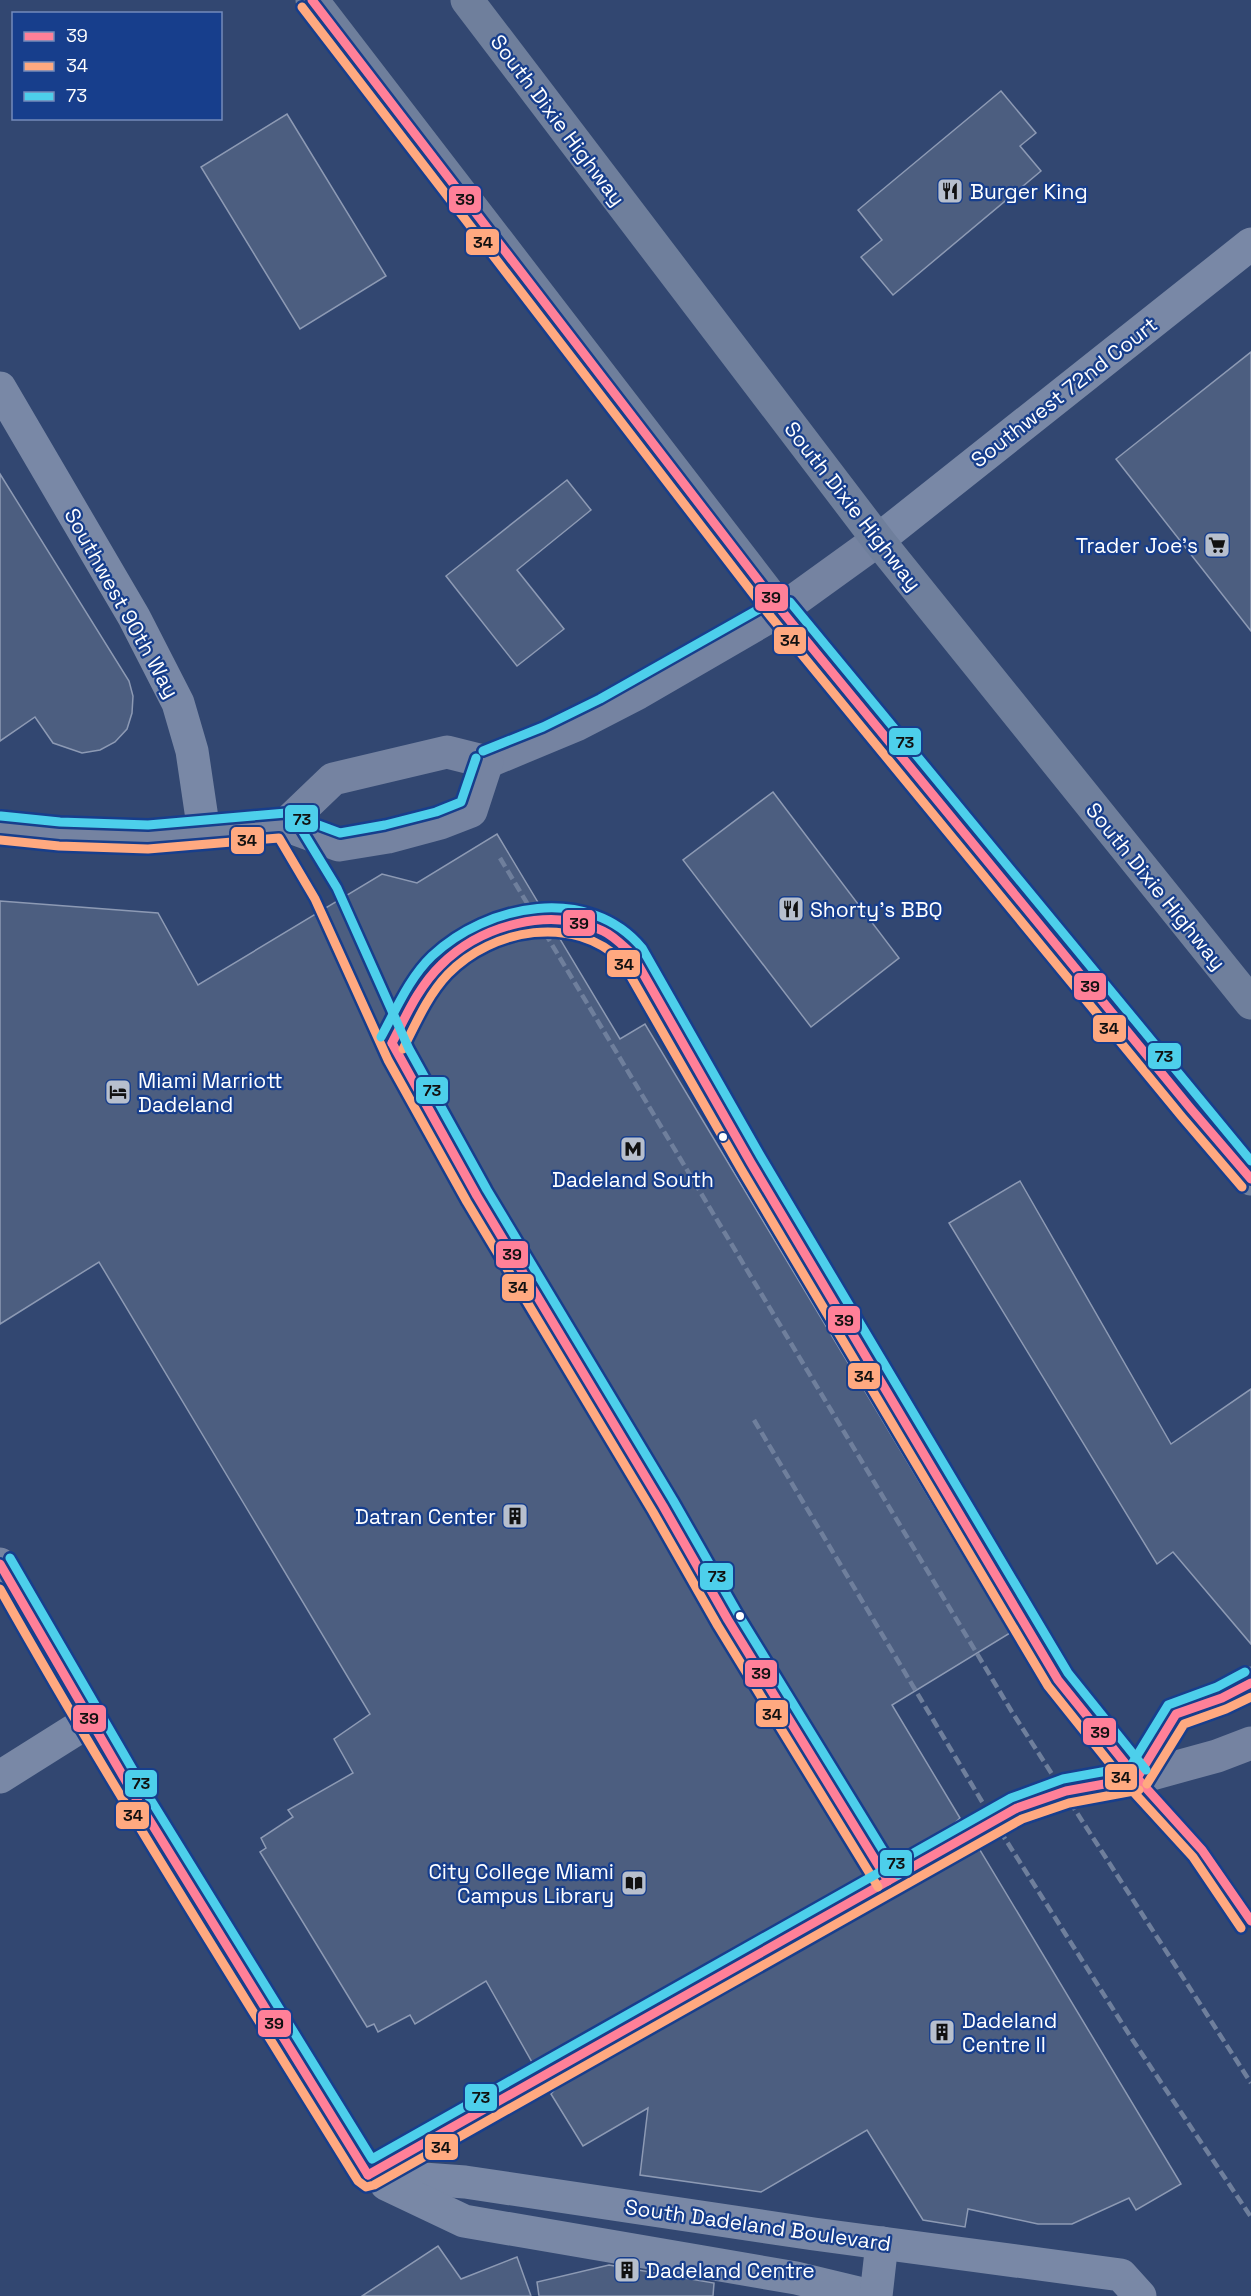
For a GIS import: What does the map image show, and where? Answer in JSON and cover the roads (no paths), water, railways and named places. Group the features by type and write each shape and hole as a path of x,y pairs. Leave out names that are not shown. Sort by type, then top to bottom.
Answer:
{"highway":[{"path":"312,0 781,610 1150,1060 1251,1179"},
{"name":"South Dixie Highway","path":"467,0 878,540 1251,1003"}],"street":[{"name":"Southwest 72nd Court","path":"878,540 1251,244"},
{"name":"Southwest 90th Way","path":"0,388 134,617 178,703 192,751 204,832"},
{"path":"285,825 333,779 447,752 487,762 548,738 596,715 781,610 878,540"},
{"path":"0,828 59,834 148,837 285,825 339,845 378,839 440,823 471,812 487,762"},
{"path":"0,1564 89,1721 368,2175 541,2078"},
{"path":"1137,1778 1176,1714 1222,1698 1251,1683"},
{"path":"0,1777 89,1721"},
{"path":"970,1833 1017,1808 1053,1795 1137,1778 1217,1756 1251,1743"},
{"name":"South Dadeland Boulevard","path":"368,2175 465,2182 1120,2275 1140,2296"},
{"name":"South Dadeland Boulevard","path":"368,2175 464,2221 785,2276 871,2296"},
{"path":"876,2296 882,2243"}],"tunnel":[{"path":"541,2078 970,1834"}],"railway":[{"path":"500,858 1012,1712 1251,2083"},
{"path":"754,1420 990,1815 1132,2039 1251,2217"}],"place":[{"name":"Burger King","path":"950,191"},
{"name":"Trader Joe's","path":"1217,545"},
{"name":"Shorty's BBQ","path":"791,909"},
{"name":"Miami Marriott Dadeland","path":"118,1092"},
{"name":"Dadeland South","path":"633,1149"},
{"name":"Datran Center","path":"515,1516"},
{"name":"City College Miami Campus Library","path":"634,1883"},
{"name":"Dadeland Centre II","path":"942,2032"},
{"name":"Dadeland Centre","path":"627,2270"}]}
